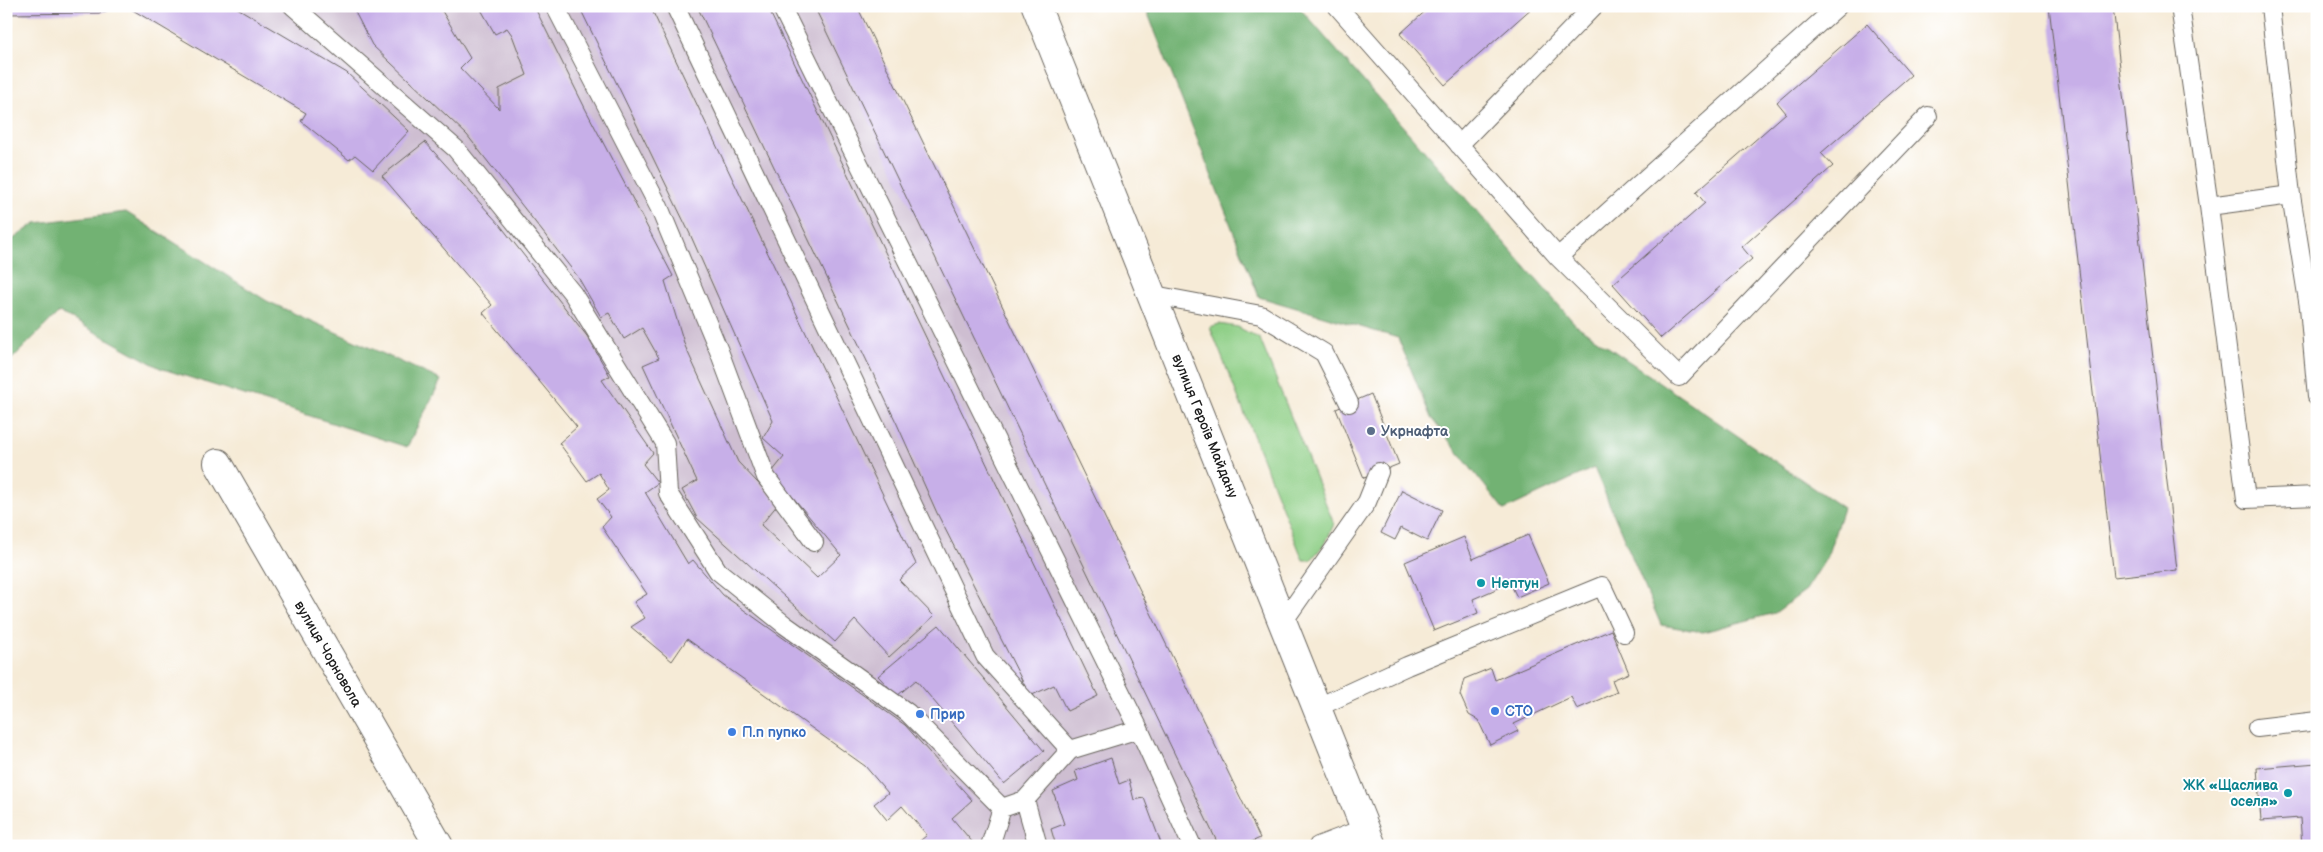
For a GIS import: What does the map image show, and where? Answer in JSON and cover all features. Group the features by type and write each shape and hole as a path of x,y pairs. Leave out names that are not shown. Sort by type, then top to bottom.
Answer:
{"main road":[{"name":"вулиця Героїв Майдану","path":"1036,6 1154,295 1316,708 1369,837"},
{"name":"вулиця Чорновола","path":"218,463 439,846"}],"lane":[{"path":"293,6 456,149 573,294 665,443 668,493 718,571 785,625 908,713 1002,808"},
{"path":"555,6 659,208 719,351 766,477 814,542"},
{"path":"675,6 985,656 1070,750"},
{"path":"781,6 1139,729 1192,846"},
{"path":"1337,6 1558,257 1679,377 1928,116"},
{"path":"1459,145 1594,6"},
{"path":"1558,257 1819,13 1838,6"},
{"path":"2180,6 2209,206 2246,499 2317,496"},
{"path":"2270,6 2291,195 2309,307 2317,397"},
{"path":"2209,206 2291,195"},
{"path":"1154,295 1261,315 1324,353 1349,404"},
{"path":"1283,622 1367,502 1380,472"},
{"path":"1316,708 1407,666 1602,586 1624,633"},
{"path":"2257,728 2317,721"},
{"path":"1002,808 1025,800 1070,750 1139,729"},
{"path":"1025,800 1038,846"},
{"path":"990,846 1002,808"},
{"path":"1318,846 1369,837"}],"shaded area":[{"path":"126,6 857,6 1265,846 914,846 927,835 902,807 887,820 888,793 865,766 687,639 672,661 631,627 645,618 634,602 647,594 602,527 611,517 597,499 609,489 599,474 587,481 559,443 577,426 483,313 492,304 382,176 355,156 349,160 301,121 306,113"}],"green space":[{"path":"1145,6 1298,6 1576,325 1843,508 1827,557 1806,590 1775,613 1703,632 1661,625 1594,468 1504,510 1431,418 1398,338 1259,297"},
{"path":"126,212 267,301 441,380 407,447 160,368 59,312 6,365 6,244 36,223"},
{"path":"1219,324 1238,327 1260,339 1334,524 1326,542 1311,560 1303,560 1210,327"}],"building":[{"path":"6,6 119,7 99,13 6,14"},
{"path":"126,6 234,6 347,73 409,131 373,170 355,155 349,160 301,121 306,113"},
{"path":"361,6 439,6 470,58 460,68 499,109 499,89 527,75 512,35 507,28 495,34 479,6 534,6 673,276 665,281 685,346 738,462 778,504 761,525 817,578 841,555 772,472 784,457 763,438 773,421 690,234 579,6 650,6 916,564 899,580 934,616 889,657 855,620 835,642 697,518 682,490 697,481 643,365 659,358 642,328 624,339 609,313 601,317 578,277 467,135 372,45 355,12"},
{"path":"697,6 767,6 1098,696 1067,711 1054,685 1030,696 937,513 897,424"},
{"path":"814,6 857,6 1260,838 1243,846 1219,846"},
{"path":"1431,6 1534,6 1445,85 1400,34"},
{"path":"2049,6 2113,6 2177,570 2114,577"},
{"path":"1867,24 1911,75 1821,153 1833,166 1742,247 1752,259 1661,338 1613,284 1705,203 1696,192 1786,113 1777,102"},
{"path":"425,142 500,225 587,336 610,376 602,380 653,453 643,464 658,483 645,492 688,564 693,560 723,595 905,725 972,800 952,818 974,844 972,846 914,846 927,835 902,806 887,820 874,804 888,793 865,766 687,639 672,661 631,627 645,618 634,602 647,594 602,527 611,517 597,499 609,490 599,473 587,481 559,443 577,427 483,313 492,305 382,176"},
{"path":"1371,394 1399,464 1364,478 1336,409"},
{"path":"1402,490 1442,510 1427,541 1401,528 1395,540 1381,533"},
{"name":"Нептун","path":"1528,535 1549,583 1517,597 1510,583 1473,599 1478,613 1434,631 1405,562 1464,537 1473,559"},
{"path":"939,625 1044,751 1004,784 916,680 897,696 878,676"},
{"path":"1611,630 1629,673 1612,680 1617,692 1577,709 1571,697 1514,724 1518,731 1490,745 1478,720 1469,715 1460,695 1464,679 1491,668 1495,680"},
{"path":"1111,758 1119,784 1129,780 1134,800 1144,798 1162,846 1056,846 1051,829 1064,824 1053,791 1078,780 1075,771"},
{"name":"ЖК «Щаслива оселя»","path":"2317,763 2317,846 2302,846 2300,818 2261,821 2257,768"}],"place":[{"name":"Укрнафта","path":"1371,431"},
{"name":"Нептун","path":"1481,583"},
{"name":"СТО","path":"1495,711"},
{"name":"Прир","path":"920,714"},
{"name":"П.п пупко","path":"732,732"},
{"name":"ЖК «Щаслива оселя»","path":"2288,793"}]}
